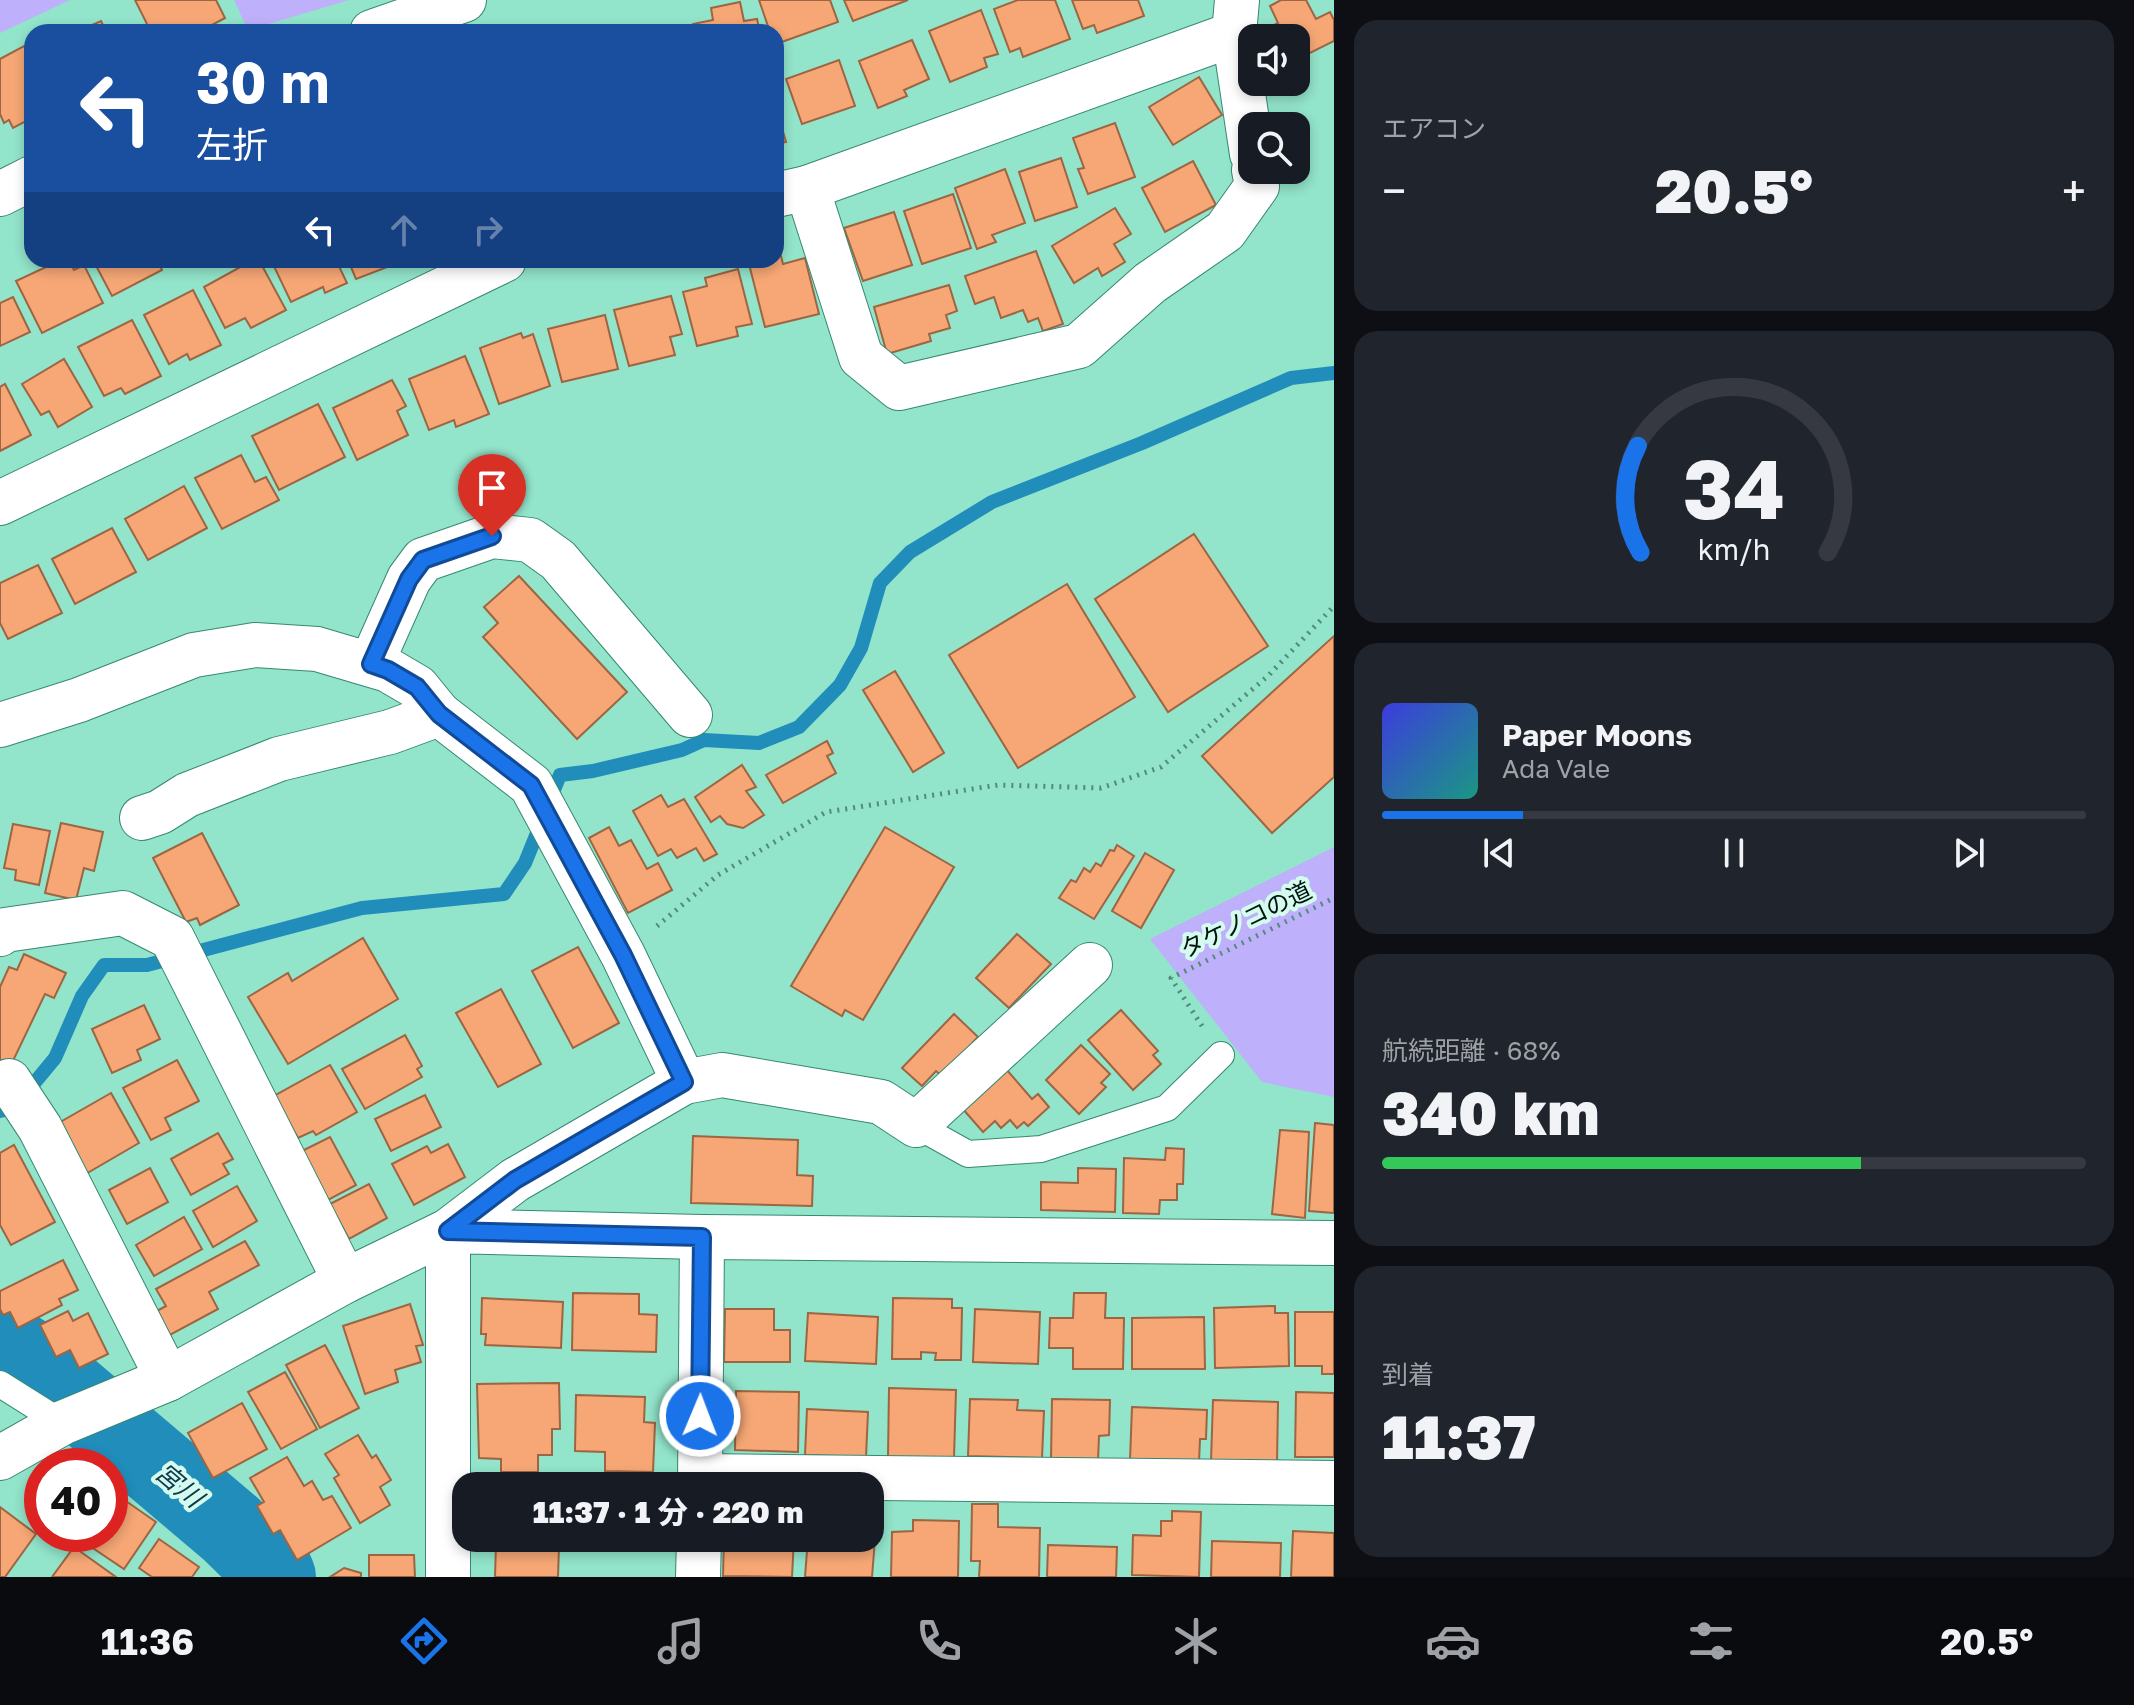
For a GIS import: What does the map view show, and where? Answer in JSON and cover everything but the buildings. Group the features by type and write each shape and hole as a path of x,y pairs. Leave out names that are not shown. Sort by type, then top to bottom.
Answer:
{"street":[{"path":"395,24 464,0"},
{"path":"1247,112 1235,17 791,191 861,357 899,388 1079,346 1150,283 1225,231 1257,184"},
{"path":"0,194 24,182"},
{"path":"0,503 487,268"},
{"path":"371,664 409,579 423,560 492,536 530,540 558,560 690,715"},
{"path":"0,725 79,700 194,655 255,645 317,649 388,670 417,687 439,714 531,785 623,955 684,1082"},
{"path":"142,818 160,812 187,795 279,759 390,732 439,714"},
{"path":"0,934 5,930 123,913 172,938 345,1281"},
{"path":"0,1458 67,1422 162,1381 345,1281 448,1231 515,1180 684,1082 722,1075 881,1102 916,1125 1090,965"},
{"path":"11,1086 40,1128 162,1381"},
{"path":"448,1231 702,1237 1334,1243"},
{"path":"448,1231 448,1577"},
{"path":"700,1472 702,1237"},
{"path":"884,1482 1334,1483"},
{"path":"698,1577 699,1552"}],"lane":[{"path":"916,1125 968,1154 1041,1149 1167,1108 1221,1055"},
{"path":"0,1384 67,1422"}],"path":[{"path":"623,955 718,875 826,812 998,785 1101,788 1161,767 1268,676 1334,606"},
{"name":"タケノコの道","path":"1221,1055 1171,978 1334,898"}],"shaded area":[{"path":"0,0 70,0 0,33"},
{"path":"234,0 349,0 268,24 245,24"},
{"path":"1334,847 1334,1097 1262,1082 1150,939"}],"waterway":[{"path":"549,802 560,775 593,771 682,750 704,740 759,743 799,727 840,685 861,648 880,583 910,552 992,502 1142,443 1291,378 1334,373"},
{"path":"0,1111 26,1093 55,1058 82,996 104,965 147,965 362,908 504,894 525,863 542,821"},
{"name":"宮川","path":"0,1342 34,1362 231,1529 271,1568 275,1577"}],"route":[{"path":"492,536 423,560 409,579 371,664 417,687 439,714 531,785 623,955 684,1082 515,1180 448,1231 702,1237 700,1416"}]}
